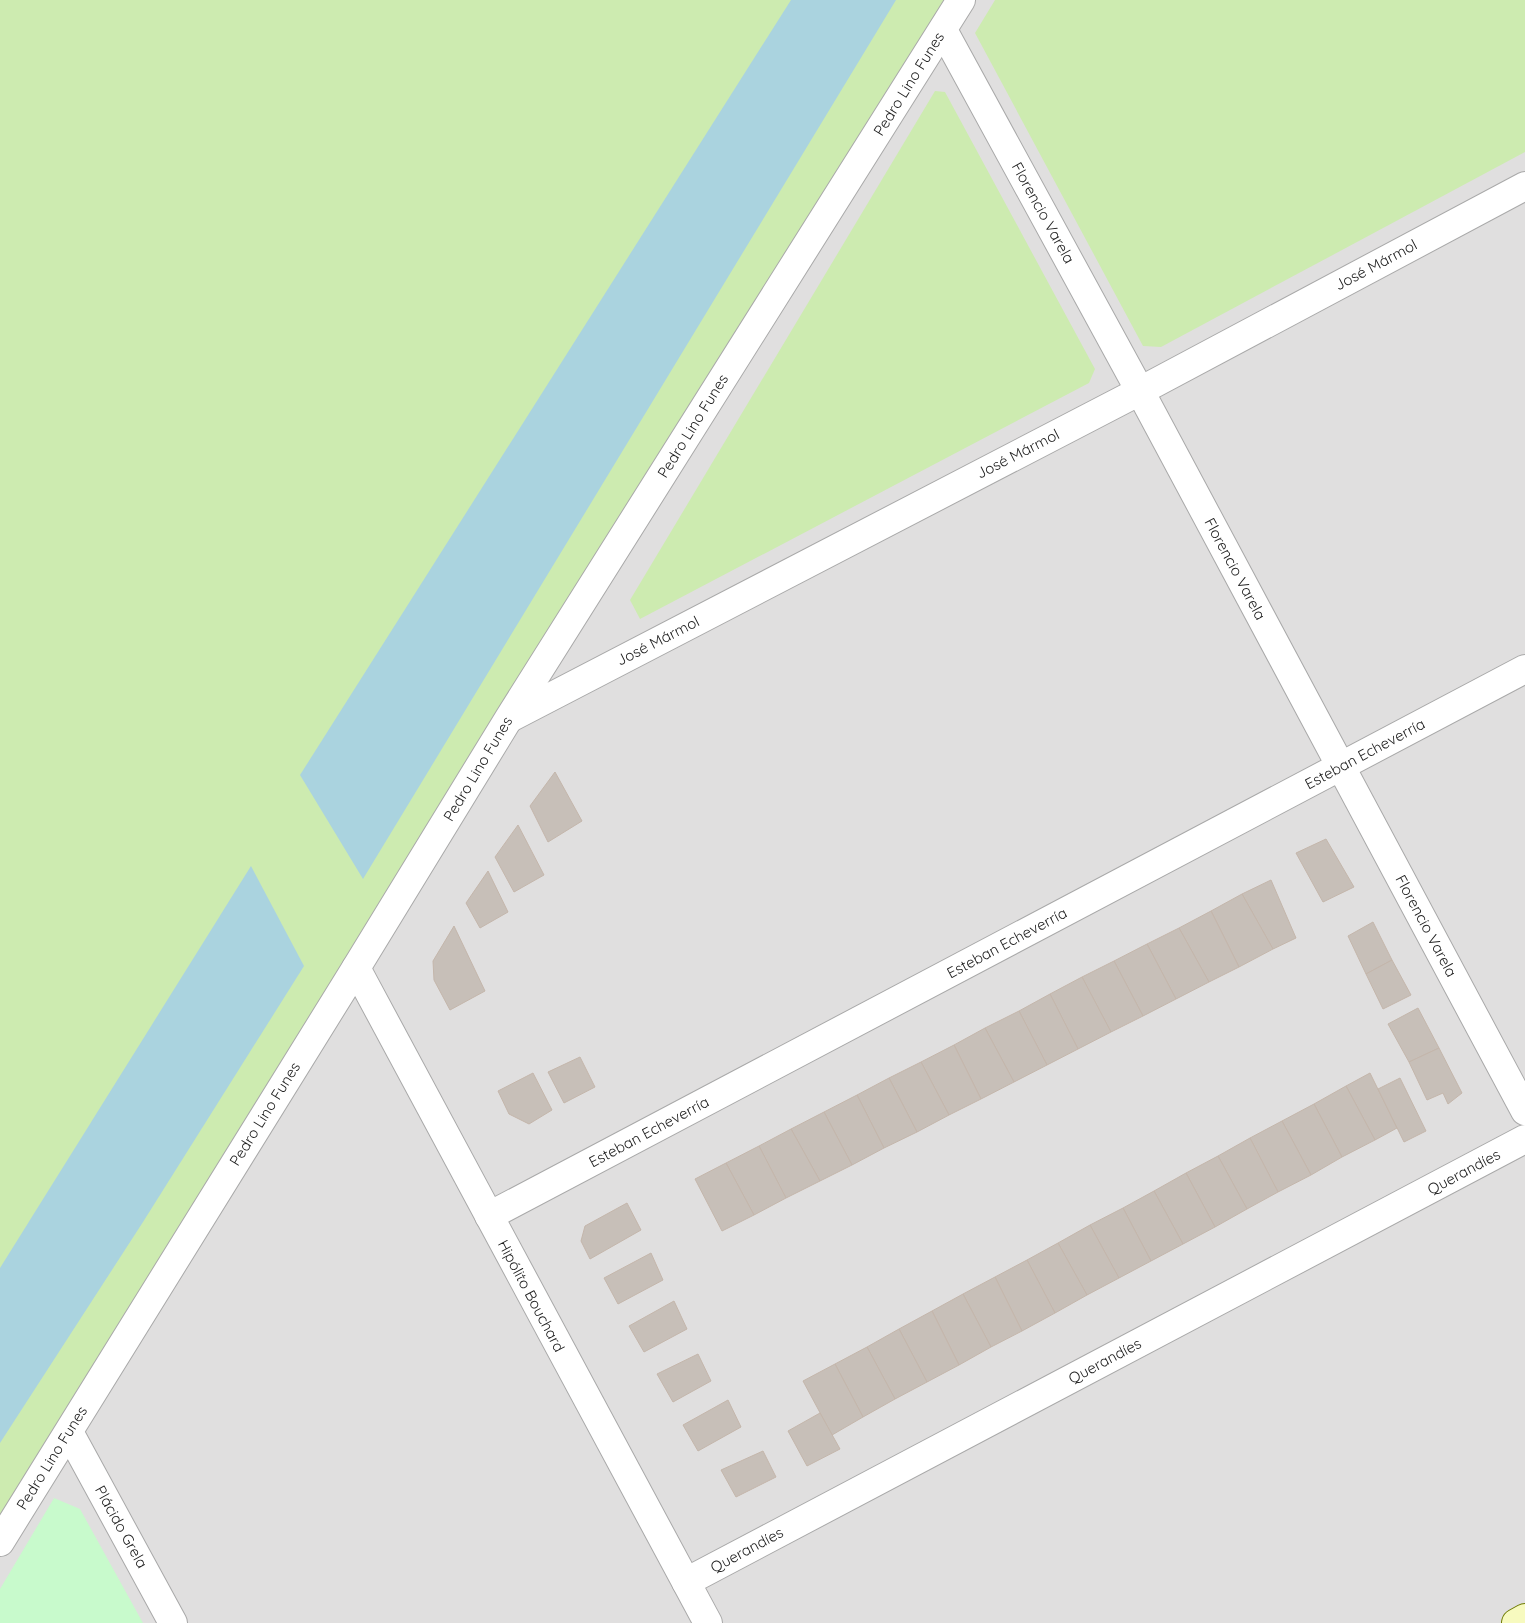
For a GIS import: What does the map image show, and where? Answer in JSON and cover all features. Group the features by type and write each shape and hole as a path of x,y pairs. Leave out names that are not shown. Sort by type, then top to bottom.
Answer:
{"street":[{"name":"Pedro Lino Funes","path":"0,1542 509,718 961,0"},
{"name":"Florencio Varela","path":"943,30 1140,391 1525,1111"},
{"name":"José Mármol","path":"509,718 1140,391 1525,186"},
{"name":"Esteban Echeverría","path":"489,1216 1525,669"},
{"name":"Hipólito Bouchard","path":"356,968 708,1623"},
{"name":"Querandíes","path":"686,1582 1525,1139"},
{"name":"Plácido Grela","path":"68,1432 173,1623"},
{"path":"1516,1623 1525,1618"}],"shaded area":[{"path":"730,0 1525,0 1525,1623 0,1623 0,1204"}],"green space":[{"path":"0,0 961,0 0,1542"},
{"path":"995,0 1525,0 1525,152 1161,347 1143,346 975,33"},
{"path":"935,91 945,92 1095,369 1089,383 640,619 630,600"},
{"path":"54,1498 80,1509 143,1623 0,1623 0,1589"}],"water":[{"path":"791,0 896,0 363,879 300,775"},
{"path":"251,866 304,966 143,1222 0,1443 0,1268"}],"building":[{"path":"555,772 582,821 548,842 530,806"},
{"path":"518,825 544,875 514,892 495,857"},
{"path":"1326,839 1354,887 1323,902 1296,853"},
{"path":"488,871 508,912 480,928 466,903"},
{"path":"1271,880 1296,938 1273,949 1242,894"},
{"path":"1242,894 1273,949 1239,967 1211,911"},
{"path":"1211,911 1239,967 1209,982 1179,928"},
{"path":"1373,922 1392,960 1366,974 1348,936"},
{"path":"454,926 485,991 450,1010 434,980 433,961"},
{"path":"1179,928 1209,982 1176,999 1147,944"},
{"path":"1147,944 1176,999 1143,1016 1114,961"},
{"path":"1392,960 1411,995 1383,1009 1366,974"},
{"path":"1114,961 1143,1016 1111,1032 1082,977"},
{"path":"1082,977 1111,1032 1078,1049 1050,994"},
{"path":"1050,994 1078,1049 1047,1065 1019,1011"},
{"path":"1418,1008 1439,1048 1409,1062 1388,1024"},
{"path":"1019,1011 1047,1065 1014,1082 985,1028"},
{"path":"985,1028 1014,1082 981,1099 954,1045"},
{"path":"954,1045 981,1099 949,1115 921,1062"},
{"path":"1439,1048 1462,1093 1448,1104 1443,1093 1427,1100 1409,1062"},
{"path":"580,1057 595,1087 564,1103 548,1072"},
{"path":"921,1062 949,1115 917,1132 889,1078"},
{"path":"533,1073 552,1110 529,1124 509,1114 498,1091"},
{"path":"1370,1073 1397,1128 1375,1140 1346,1086"},
{"path":"889,1078 917,1132 884,1148 857,1095"},
{"path":"1400,1078 1426,1131 1404,1142 1378,1089"},
{"path":"1346,1086 1375,1140 1342,1157 1314,1104"},
{"path":"857,1095 884,1148 852,1165 824,1112"},
{"path":"1314,1104 1342,1157 1311,1175 1282,1121"},
{"path":"824,1112 852,1165 820,1181 791,1129"},
{"path":"1282,1121 1311,1175 1278,1192 1250,1138"},
{"path":"791,1129 820,1181 786,1198 759,1146"},
{"path":"1250,1138 1278,1192 1247,1209 1218,1156"},
{"path":"759,1146 786,1198 754,1215 726,1163"},
{"path":"1218,1156 1247,1209 1215,1227 1186,1173"},
{"path":"726,1163 754,1215 722,1231 695,1179"},
{"path":"1186,1173 1215,1227 1183,1244 1154,1191"},
{"path":"1154,1191 1183,1244 1151,1261 1123,1208"},
{"path":"627,1203 641,1230 590,1259 581,1241 585,1226"},
{"path":"1123,1208 1151,1261 1119,1278 1090,1225"},
{"path":"1090,1225 1119,1278 1087,1295 1058,1243"},
{"path":"1058,1243 1087,1295 1055,1313 1027,1260"},
{"path":"651,1253 663,1280 618,1304 604,1278"},
{"path":"1027,1260 1055,1313 1022,1331 995,1277"},
{"path":"995,1277 1022,1331 991,1347 963,1294"},
{"path":"963,1294 991,1347 959,1365 932,1311"},
{"path":"674,1301 687,1329 644,1352 629,1326"},
{"path":"932,1311 959,1365 927,1382 899,1329"},
{"path":"899,1329 927,1382 895,1399 867,1347"},
{"path":"867,1347 895,1399 863,1417 835,1364"},
{"path":"698,1354 711,1381 673,1402 657,1374"},
{"path":"835,1364 863,1417 832,1435 803,1381"},
{"path":"728,1400 741,1427 698,1451 683,1425"},
{"path":"820,1413 840,1449 807,1466 788,1431"},
{"path":"763,1451 776,1477 736,1497 721,1470"}]}
